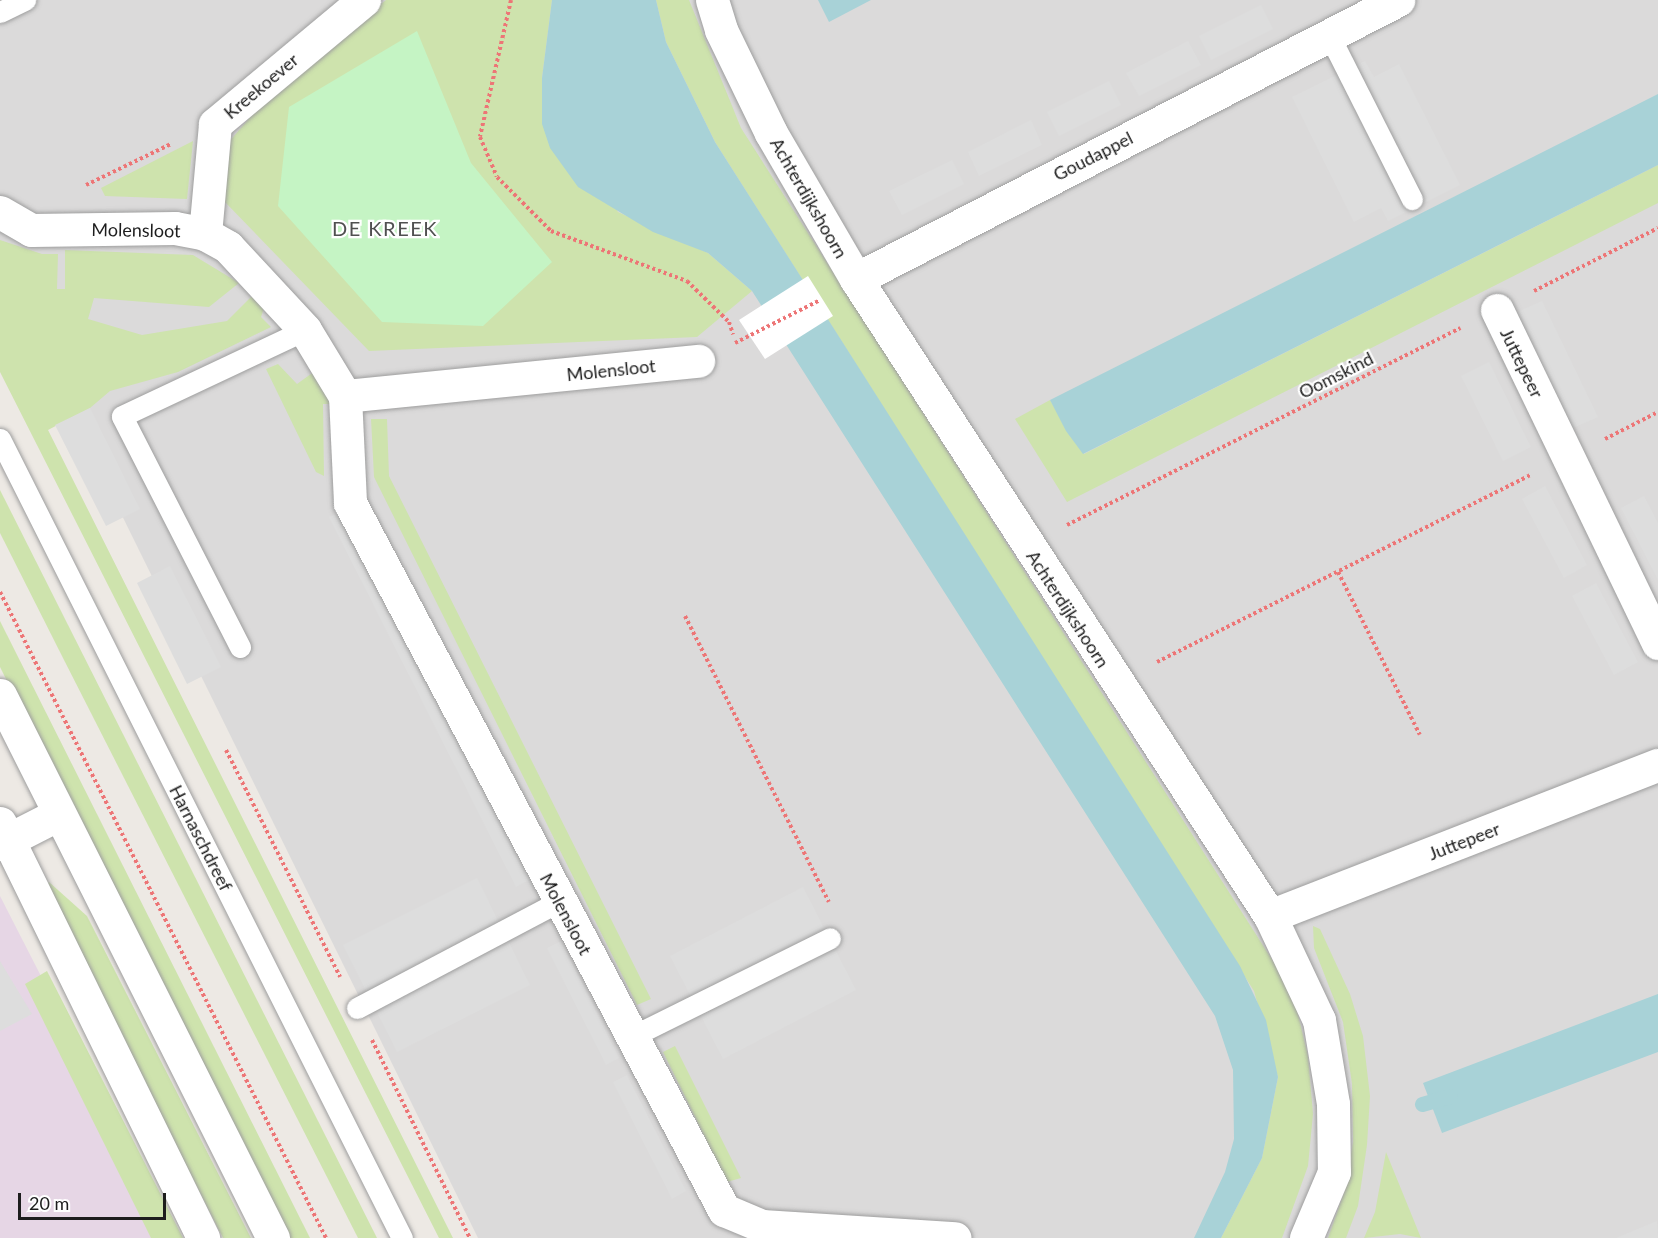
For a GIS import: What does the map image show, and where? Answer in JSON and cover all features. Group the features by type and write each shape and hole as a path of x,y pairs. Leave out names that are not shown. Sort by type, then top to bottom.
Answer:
{"street":[{"name":"Kreekoever","path":"205,234 215,124 364,0"},
{"name":"Achterdijkshoorn","path":"712,0 721,30 771,133 856,279 1026,546 1270,916 1319,1020 1333,1104 1334,1172 1306,1238"},
{"name":"Goudappel","path":"856,279 1398,0"},
{"path":"0,212 31,230"},
{"name":"Molensloot","path":"31,230 175,228 205,234 228,247 305,330 345,396 350,503 724,1209 762,1226 955,1238"},
{"name":"Juttepeer","path":"1497,310 1658,643"},
{"name":"Molensloot","path":"345,396 698,361"},
{"path":"0,695 273,1238"},
{"name":"Juttepeer","path":"1270,916 1658,765"},
{"path":"58,814 3,836 203,1238"}],"lane":[{"path":"0,12 25,0"},
{"path":"1329,35 1412,200"},
{"path":"240,647 122,416 305,330"},
{"name":"Harnaschdreef","path":"0,439 402,1238"},
{"path":"357,1008 560,901"},
{"path":"631,1036 830,938"}],"path":[{"path":"511,0 480,137 497,177 551,231 687,281 729,322 736,343"},
{"path":"31,230 94,178 215,124"},
{"name":"Oomskind","path":"1026,546 1658,228"},
{"path":"750,336 822,299"},
{"path":"1116,682 1658,412"},
{"path":"1338,572 1420,735"},
{"path":"0,592 326,1238"},
{"path":"685,616 841,924 830,938"}],"shaded area":[{"path":"0,0 1658,0 1658,1238 478,1238 0,268"},
{"path":"1261,5 1273,29 1211,60 1199,36"},
{"path":"1188,41 1201,65 1139,96 1126,73"},
{"path":"1365,61 1374,77 1399,64 1460,185 1388,221 1381,208 1354,222 1292,97"},
{"path":"1109,81 1121,105 1059,136 1047,112"},
{"path":"1031,120 1042,145 979,176 968,152"},
{"path":"952,160 964,184 902,215 889,191"},
{"path":"1542,301 1598,417 1573,428 1517,312"},
{"path":"1489,362 1531,447 1503,461 1461,376"},
{"path":"90,408 140,509 106,526 55,425"},
{"path":"1545,486 1587,565 1564,578 1522,499"},
{"path":"1644,496 1658,523 1658,580 1621,508"},
{"path":"342,511 529,880 516,887 329,517"},
{"path":"170,566 221,667 187,684 137,583"},
{"path":"1596,583 1638,662 1614,675 1572,596"},
{"path":"477,878 530,985 397,1052 343,945"},
{"path":"803,887 856,990 723,1059 670,956"},
{"path":"0,896 175,1238 0,1238"},
{"path":"561,941 619,1058 606,1065 547,948"},
{"path":"0,961 32,1014 0,1031"},
{"path":"627,1075 686,1191 672,1199 613,1082"},
{"path":"1657,1221 1658,1238 1616,1238"}],"green space":[{"path":"386,0 552,0 542,78 618,212 708,253 752,291 697,337 369,351 224,201 227,144 280,83"},
{"path":"656,0 689,0 741,128 1273,961 1296,1006 1308,1056 1313,1114 1308,1166 1282,1238 1221,1238 1262,1158 1278,1077 1254,991 715,142 666,42"},
{"path":"417,31 471,163 552,262 483,326 382,322 278,206 289,107"},
{"path":"193,141 187,199 105,196 101,188"},
{"path":"1658,165 1658,203 1067,502 1015,419 1050,400 1084,454"},
{"path":"0,240 42,254 58,254 57,289 65,289 65,250 193,255 239,283 209,307 94,298 88,319 142,335 227,321 252,296 264,308 261,317 271,327 178,372 110,391 90,408 48,430 453,1238 439,1238 0,372"},
{"path":"278,364 297,384 315,371 330,404 323,404 324,476 316,472 266,369"},
{"path":"371,419 387,419 389,476 651,999 637,1005 374,477"},
{"path":"0,490 377,1238 358,1238 63,658 0,533"},
{"path":"0,621 310,1238 286,1238 0,667"},
{"path":"49,882 87,916 251,1238 223,1238 45,888"},
{"path":"1313,926 1320,929 1350,994 1363,1036 1370,1096 1367,1145 1358,1206 1346,1238 1328,1238 1345,1190 1353,1142 1352,1084 1343,1022 1314,948"},
{"path":"47,971 183,1238 151,1238 25,984"},
{"path":"675,1046 741,1178 727,1182 663,1052"},
{"path":"1386,1152 1421,1238 1400,1234 1364,1238 1375,1212"}],"water":[{"path":"552,0 656,0 666,42 715,142 1240,966 1266,1020 1278,1077 1262,1158 1221,1238 1194,1238 1225,1172 1234,1139 1233,1070 1215,1016 752,291 708,253 653,232 578,187 550,148 542,124 542,78"},
{"path":"818,0 871,0 829,22"},
{"path":"1658,94 1658,165 1083,454 1066,431 1050,400"},
{"path":"1658,994 1658,1052 1442,1133 1423,1083"}],"pier":[{"path":"808,276 833,316 765,359 739,320"}],"waterway":[{"path":"1422,1104 1450,1096"}],"district":[{"name":"DE KREEK","path":"385,228"}]}
